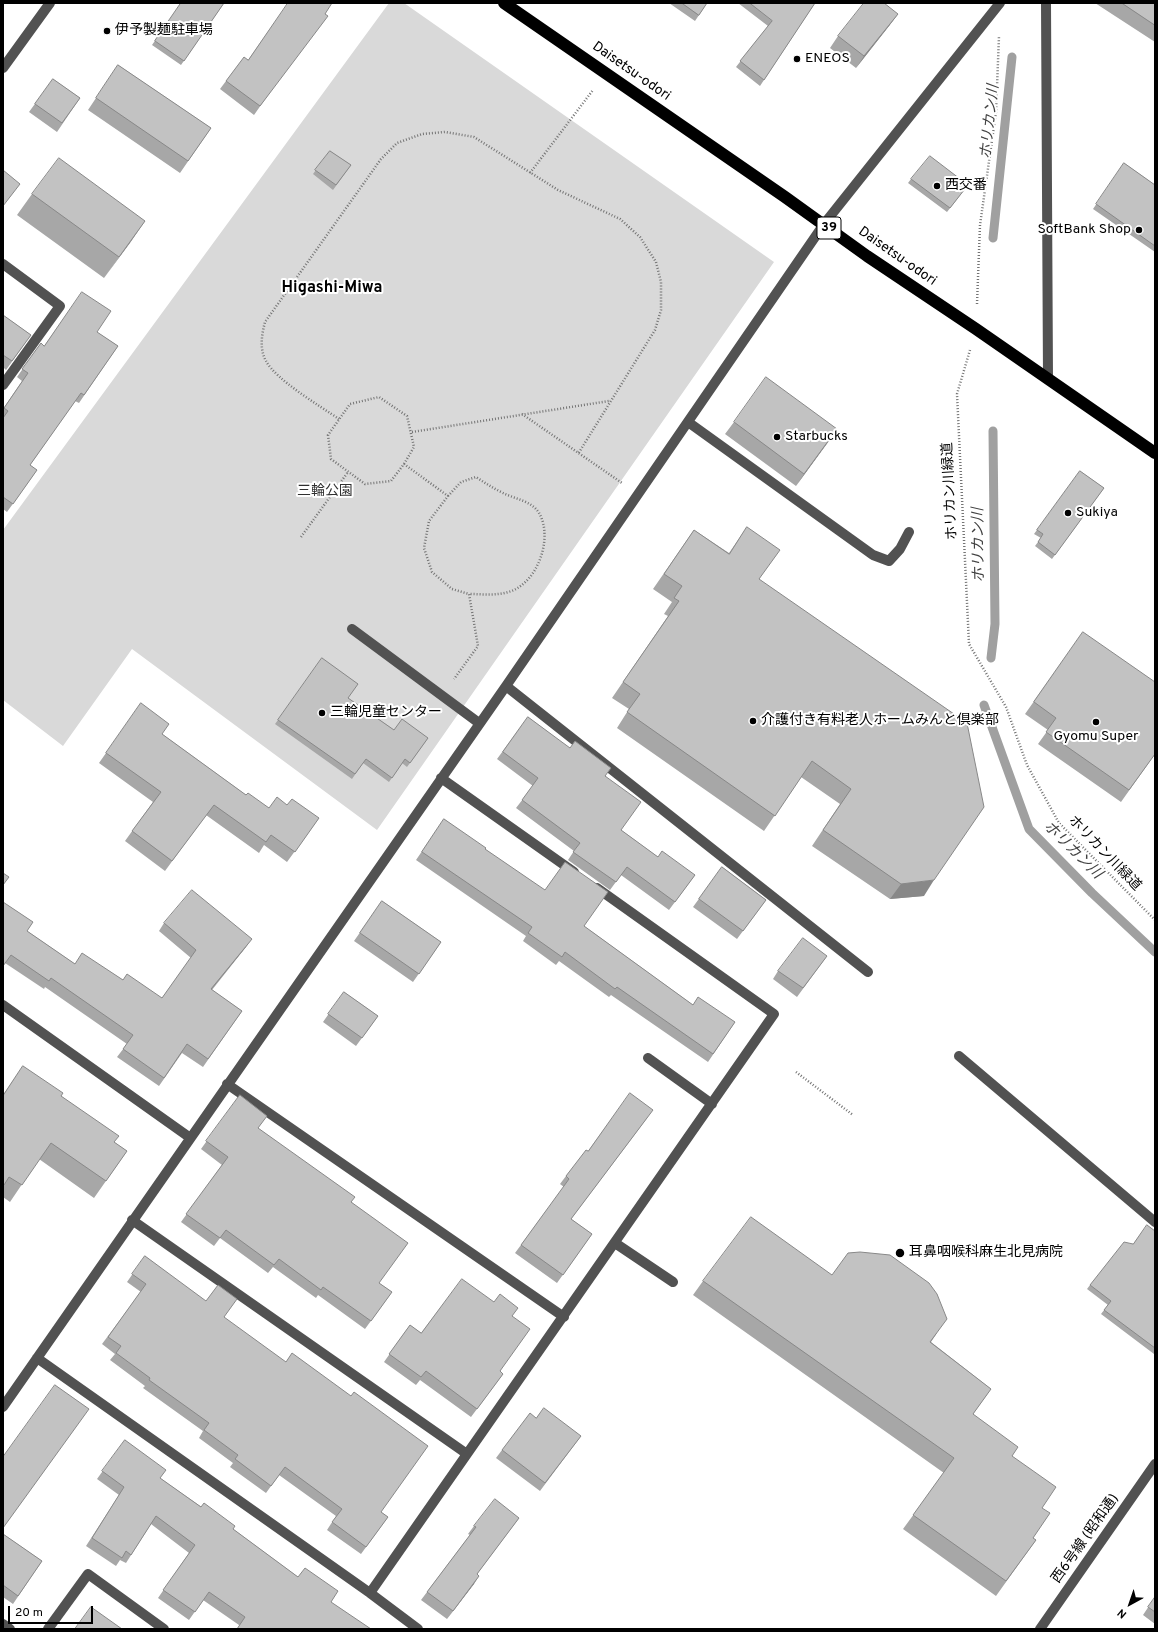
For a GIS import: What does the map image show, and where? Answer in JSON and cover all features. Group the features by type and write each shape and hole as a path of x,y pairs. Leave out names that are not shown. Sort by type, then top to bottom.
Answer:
{"highway":[{"name":"Daisetsu-odori","path":"504,3 824,224 867,256 1048,378 1155,453"}],"street":[{"path":"3,68 50,3"},
{"path":"3,1407 189,1137 506,686 824,224 1000,3"},
{"path":"1046,3 1048,378"},
{"path":"3,264 60,306 3,385"},
{"path":"688,422 873,555 889,561 900,549 908,532"},
{"path":"352,629 479,723"},
{"path":"506,686 868,972"},
{"path":"370,1593 616,1243 774,1014 441,778"},
{"path":"3,1006 189,1137"},
{"path":"959,1056 1155,1222"},
{"path":"648,1058 712,1104"},
{"path":"227,1084 564,1317"},
{"path":"132,1220 467,1454"},
{"path":"616,1243 673,1282"},
{"path":"37,1358 370,1593 418,1629"},
{"name":"西6号線 (昭和通)","path":"1040,1629 1155,1464"},
{"path":"48,1629 88,1574 164,1629"},
{"path":"3,1624 10,1629"}],"path":[{"name":"ホリカン川緑道","path":"999,34 996,112 980,225 976,329 957,394 969,644 1006,707 1027,765 1059,823 1155,920"},
{"path":"530,173 606,73"},
{"path":"339,419 279,376 266,361 260,338 265,322 381,159 397,143 422,134 445,132 474,137 558,190 620,219 640,237 656,262 662,282 662,310 655,330 609,401 578,454"},
{"path":"379,397 407,416 412,432 414,447 404,464 391,481 365,484 331,459 328,435 339,419 350,404 379,397"},
{"path":"412,432 609,401"},
{"path":"522,414 637,494"},
{"path":"404,464 448,496"},
{"path":"301,537 348,472"},
{"path":"476,477 504,494 529,503 539,513 544,525 545,543 536,570 522,585 510,592 469,594 452,589 432,572 424,548 429,521 461,482 476,477"},
{"path":"442,696 478,646 469,594"},
{"path":"796,1072 853,1115"}],"green space":[{"name":"三輪公園","path":"389,3 404,3 774,262 377,830 132,649 63,746 3,700 3,530"}],"building":[{"path":"181,3 224,3 184,61 155,41"},
{"path":"288,3 332,3 325,14 328,16 260,106 226,81 244,57 248,60"},
{"path":"682,3 707,3 699,15"},
{"path":"750,3 815,3 764,80 740,61 772,21"},
{"path":"864,3 884,3 898,14 864,56 838,36"},
{"path":"1122,3 1155,3 1155,25"},
{"path":"118,65 211,128 188,161 96,98"},
{"path":"53,79 80,98 62,123 35,104"},
{"path":"330,151 351,165 336,185 315,170"},
{"name":"西交番","path":"930,156 968,185 950,208 911,179"},
{"path":"59,158 145,221 119,257 32,194"},
{"name":"SoftBank Shop","path":"1124,163 1155,185 1155,246 1096,204"},
{"path":"3,170 20,184 3,206"},
{"path":"82,292 111,311 97,332 118,346 84,395 81,393 30,465 37,470 13,504 3,497 3,418 8,411 4,408 28,373 22,369 41,343 44,346"},
{"path":"3,315 31,335 12,361 3,355"},
{"name":"Starbucks","path":"766,377 837,429 804,474 734,422"},
{"name":"Sukiya","path":"1080,471 1104,488 1055,555 1038,542 1043,534 1037,530"},
{"name":"介護付き有料老人ホームみんと倶楽部","path":"747,527 780,550 759,579 967,723 984,807 934,880 901,884 823,830 851,789 812,761 775,816 627,712 640,694 623,682 679,601 674,598 682,586 664,574 694,530 729,554"},
{"name":"Gyomu Super","path":"1083,632 1155,682 1155,754 1129,790 1046,732 1056,718 1034,702"},
{"name":"三輪児童センター","path":"322,658 358,684 348,698 394,730 402,719 428,738 410,763 405,759 392,778 366,759 355,774 278,720"},
{"path":"141,703 169,724 162,734 246,795 248,793 269,808 277,797 287,805 292,799 319,818 295,852 271,835 266,842 214,805 172,861 132,831 161,792 106,753"},
{"path":"528,717 570,748 575,741 611,768 605,776 641,802 621,830 658,857 662,851 695,875 675,902 627,867 616,882 573,852 580,843 522,800 538,778 503,752"},
{"path":"444,819 545,890 565,862 608,892 584,926 693,1005 698,997 735,1022 713,1054 617,987 615,989 565,952 562,957 528,933 532,927 422,852"},
{"path":"722,867 766,900 743,931 699,899"},
{"path":"3,873 9,877 3,885"},
{"path":"192,890 252,939 211,989 242,1011 208,1059 187,1044 164,1078 123,1049 133,1035 51,978 49,981 11,955 3,966 3,902 33,922 27,931 75,964 82,953 123,980 127,974 162,998 196,950 164,923"},
{"path":"382,901 441,942 419,974 360,933"},
{"path":"803,938 827,956 803,988 778,971"},
{"path":"344,992 378,1016 362,1038 328,1014"},
{"path":"23,1066 63,1093 61,1096 119,1136 114,1142 127,1151 106,1181 51,1143 22,1185 9,1177 4,1185 3,1184 3,1096"},
{"path":"630,1093 653,1110 571,1219 592,1234 563,1275 521,1245 569,1179 566,1176 586,1150 588,1151"},
{"path":"240,1095 267,1116 258,1128 355,1197 351,1202 408,1243 379,1283 392,1292 371,1321 323,1287 321,1290 279,1259 274,1265 226,1230 220,1238 186,1214 228,1157 206,1141"},
{"path":"751,1217 832,1275 848,1253 860,1252 890,1255 929,1283 937,1294 947,1319 930,1342 991,1389 973,1414 1018,1447 1012,1456 1056,1487 1042,1508 1050,1513 1033,1538 1036,1540 1006,1581 913,1515 954,1458 703,1281"},
{"path":"1147,1225 1155,1231 1155,1348 1104,1310 1111,1301 1090,1285 1124,1242 1133,1244"},
{"path":"145,1256 206,1301 218,1285 237,1299 224,1317 286,1362 292,1353 351,1396 354,1392 428,1446 381,1512 388,1517 366,1547 332,1522 342,1509 285,1467 271,1486 235,1459 238,1455 204,1430 209,1423 149,1380 150,1378 116,1353 121,1346 108,1337 146,1284 132,1274"},
{"path":"462,1279 494,1302 500,1294 518,1308 512,1316 530,1329 500,1371 503,1374 477,1409 426,1371 421,1377 389,1354 410,1325 421,1333"},
{"path":"55,1385 89,1409 3,1528 3,1457"},
{"path":"544,1408 581,1436 545,1483 502,1450 530,1413 536,1418"},
{"path":"125,1440 166,1470 160,1478 201,1507 204,1503 235,1526 233,1529 298,1577 305,1568 338,1591 331,1602 371,1629 237,1629 245,1617 209,1592 195,1612 163,1590 195,1545 156,1516 131,1555 126,1551 122,1558 92,1538 124,1487 102,1471"},
{"path":"495,1499 519,1518 477,1574 479,1576 453,1611 427,1592"},
{"path":"3,1534 42,1561 18,1596 3,1585"},
{"path":"1155,1597 1155,1612 1148,1607"},
{"path":"91,1607 122,1629 75,1629"}],"waterway":[{"name":"ホリカン川","path":"993,238 1012,57"},
{"name":"ホリカン川","path":"991,658 995,624 993,431"},
{"name":"ホリカン川","path":"984,705 1029,829 1092,893 1155,952"}],"place":[{"name":"伊予製麺駐車場","path":"107,31"},
{"name":"ENEOS","path":"797,59"},
{"name":"西交番","path":"937,186"},
{"name":"SoftBank Shop","path":"1139,230"},
{"name":"Starbucks","path":"777,437"},
{"name":"Sukiya","path":"1068,513"},
{"name":"三輪児童センター","path":"322,713"},
{"name":"介護付き有料老人ホームみんと倶楽部","path":"753,721"},
{"name":"Gyomu Super","path":"1096,722"},
{"name":"耳鼻咽喉科麻生北見病院","path":"900,1253"}],"district":[{"name":"Higashi-Miwa","path":"332,289"}]}
